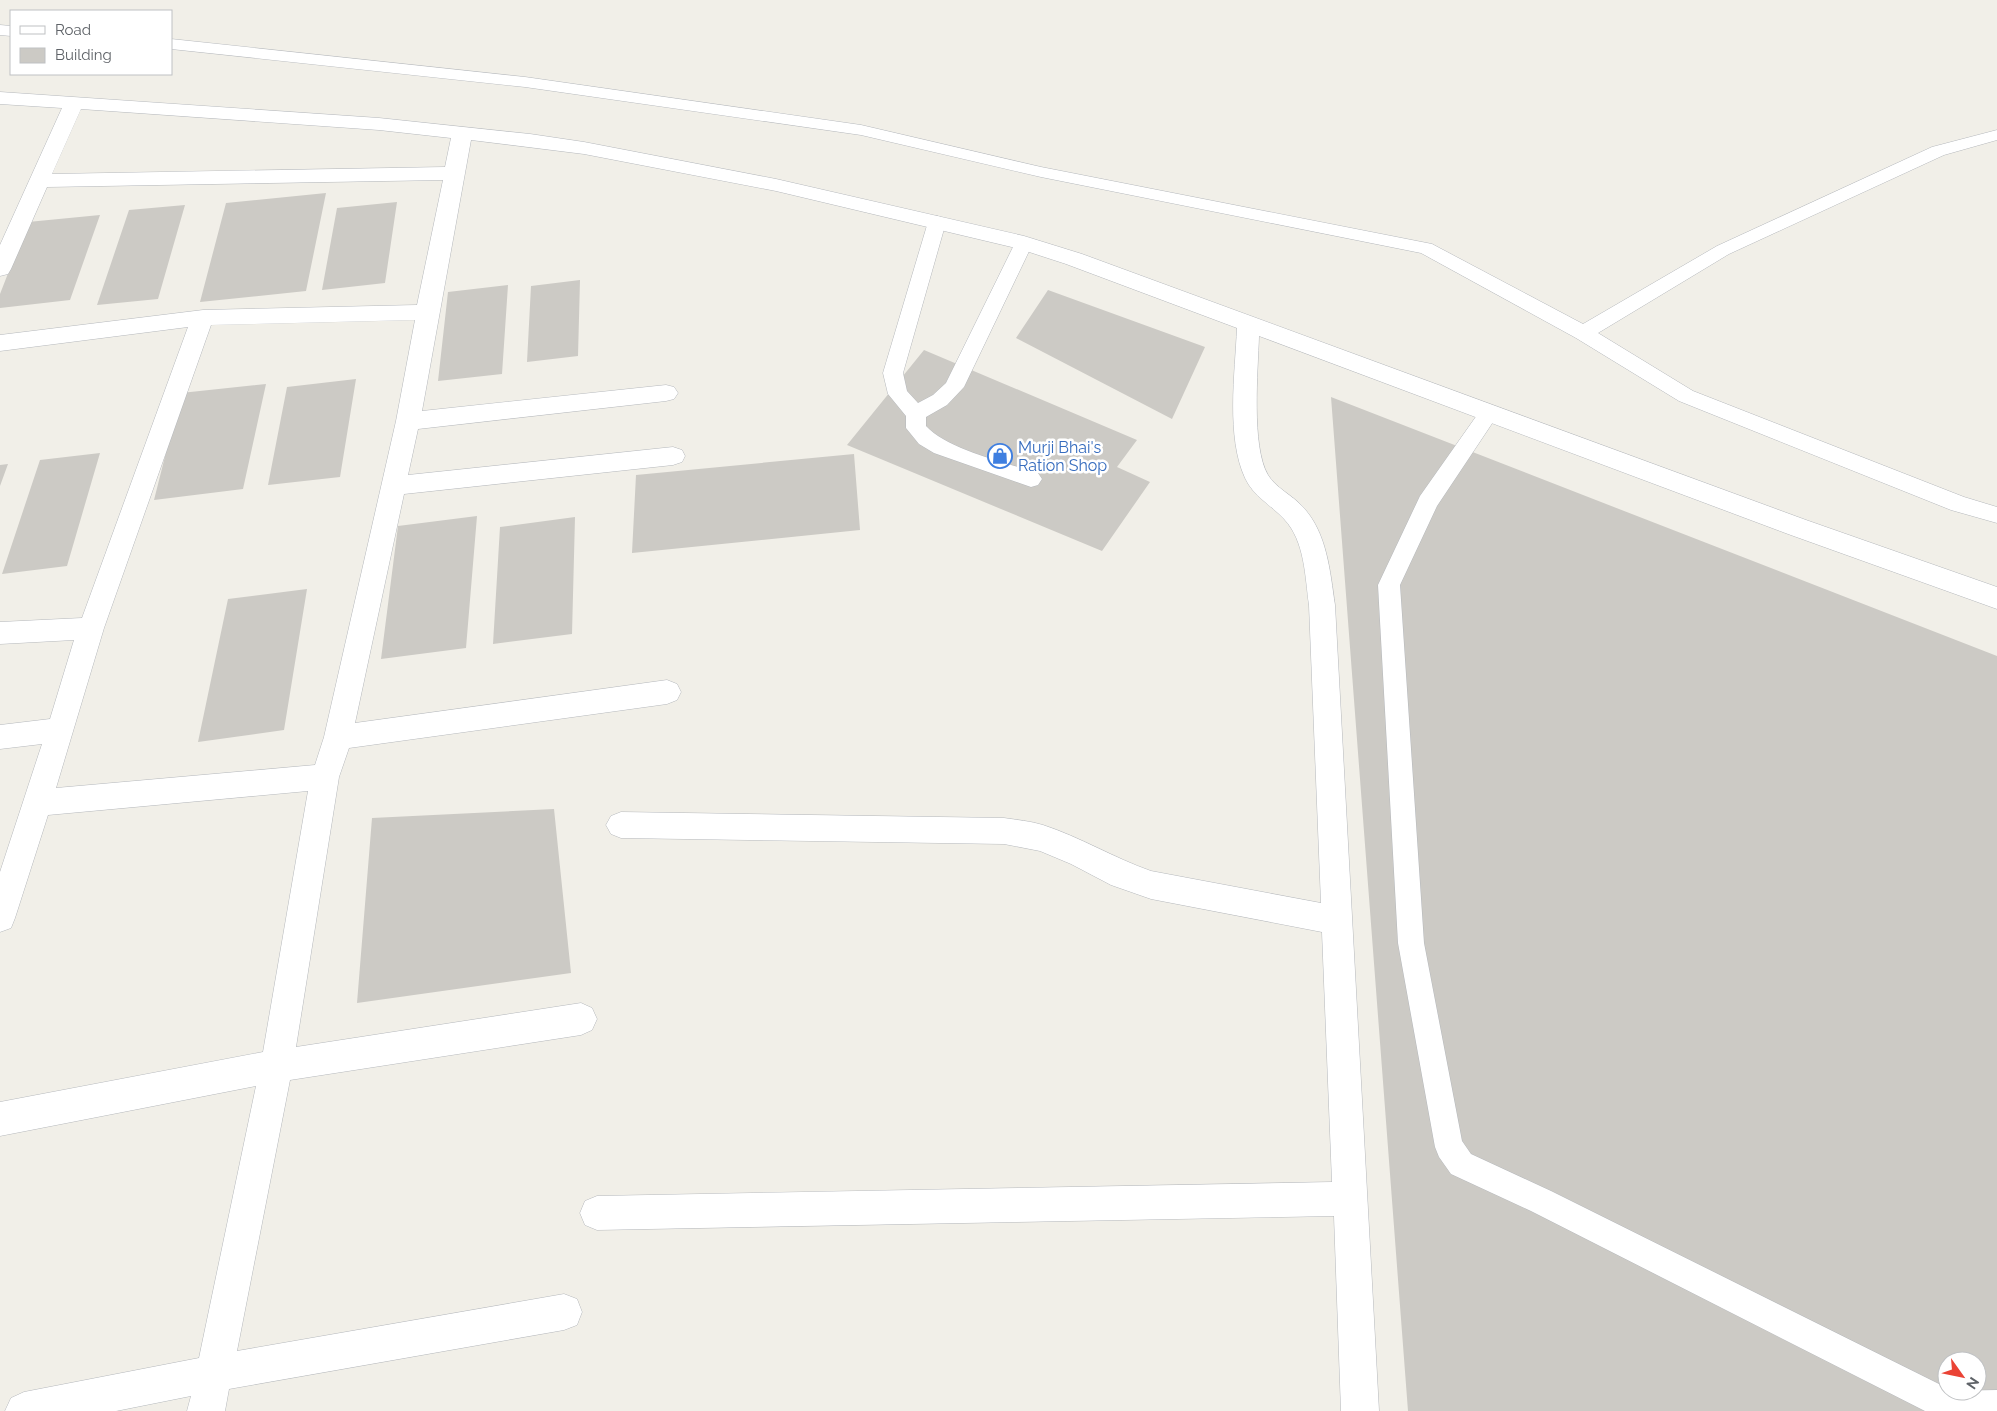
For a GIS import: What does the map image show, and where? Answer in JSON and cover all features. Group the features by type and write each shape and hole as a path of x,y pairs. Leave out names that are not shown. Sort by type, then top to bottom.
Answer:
{"street":[{"path":"0,98 295,117 462,133 584,148 776,185 1024,243 1074,259 1797,527 1997,598"},
{"path":"0,269 74,103"},
{"path":"206,1411 277,1066 325,777 338,737 408,421 462,133"},
{"path":"39,181 454,173"},
{"path":"0,343 203,318 427,312"},
{"path":"0,918 38,804 91,628 203,318"},
{"path":"1248,324 1246,427 1251,460 1257,478 1298,518 1311,541 1322,605 1360,1411"},
{"path":"408,421 666,393"},
{"path":"393,486 673,456"},
{"path":"0,633 91,628"},
{"path":"338,737 667,692"},
{"path":"0,737 61,730"},
{"path":"38,804 325,777"},
{"path":"621,825 1004,831 1041,838 1081,854 1122,875 1151,885 1337,920"},
{"path":"0,1120 277,1066 581,1018"},
{"path":"597,1214 1350,1199"},
{"path":"24,1411 213,1373 564,1312"}],"lane":[{"path":"172,44 525,82 861,130 1041,172 1426,248 1582,333 1686,396 1959,504 1997,516"},
{"path":"1582,333 1723,250 1938,151 1997,135"},
{"path":"937,222 893,373 898,394 916,414 916,428 926,439 941,448 1031,479"},
{"path":"916,414 940,400 954,387 1024,243"},
{"path":"1489,413 1428,502 1389,585 1411,943 1449,1147 1461,1164 1550,1206 1949,1406 1997,1406"}],"building":[{"path":"326,193 306,291 200,302 226,203"},
{"path":"397,202 385,283 322,290 337,208"},
{"path":"185,205 158,299 97,305 129,210"},
{"path":"100,215 70,300 0,308 0,294 28,222"},
{"path":"580,280 578,356 527,362 531,286"},
{"path":"508,285 502,374 438,381 448,292"},
{"path":"1048,290 1205,347 1172,419 1016,338"},
{"name":"Murji Bhai's Ration Shop","path":"924,350 1137,440 1117,467 1150,482 1102,551 847,445"},
{"path":"356,379 340,477 268,485 287,387"},
{"path":"266,384 243,489 154,500 181,393"},
{"path":"1331,397 1997,656 1997,1411 1408,1411"},
{"path":"100,453 67,566 2,574 40,460"},
{"path":"854,454 860,530 632,553 636,475"},
{"path":"8,464 0,486 0,465"},
{"path":"477,516 466,648 381,659 398,526"},
{"path":"575,517 572,634 493,644 500,527"},
{"path":"307,589 284,730 198,742 228,599"},
{"path":"554,809 571,973 357,1003 372,818"}],"place":[{"name":"Murji Bhai's Ration Shop","path":"1000,456"}]}
